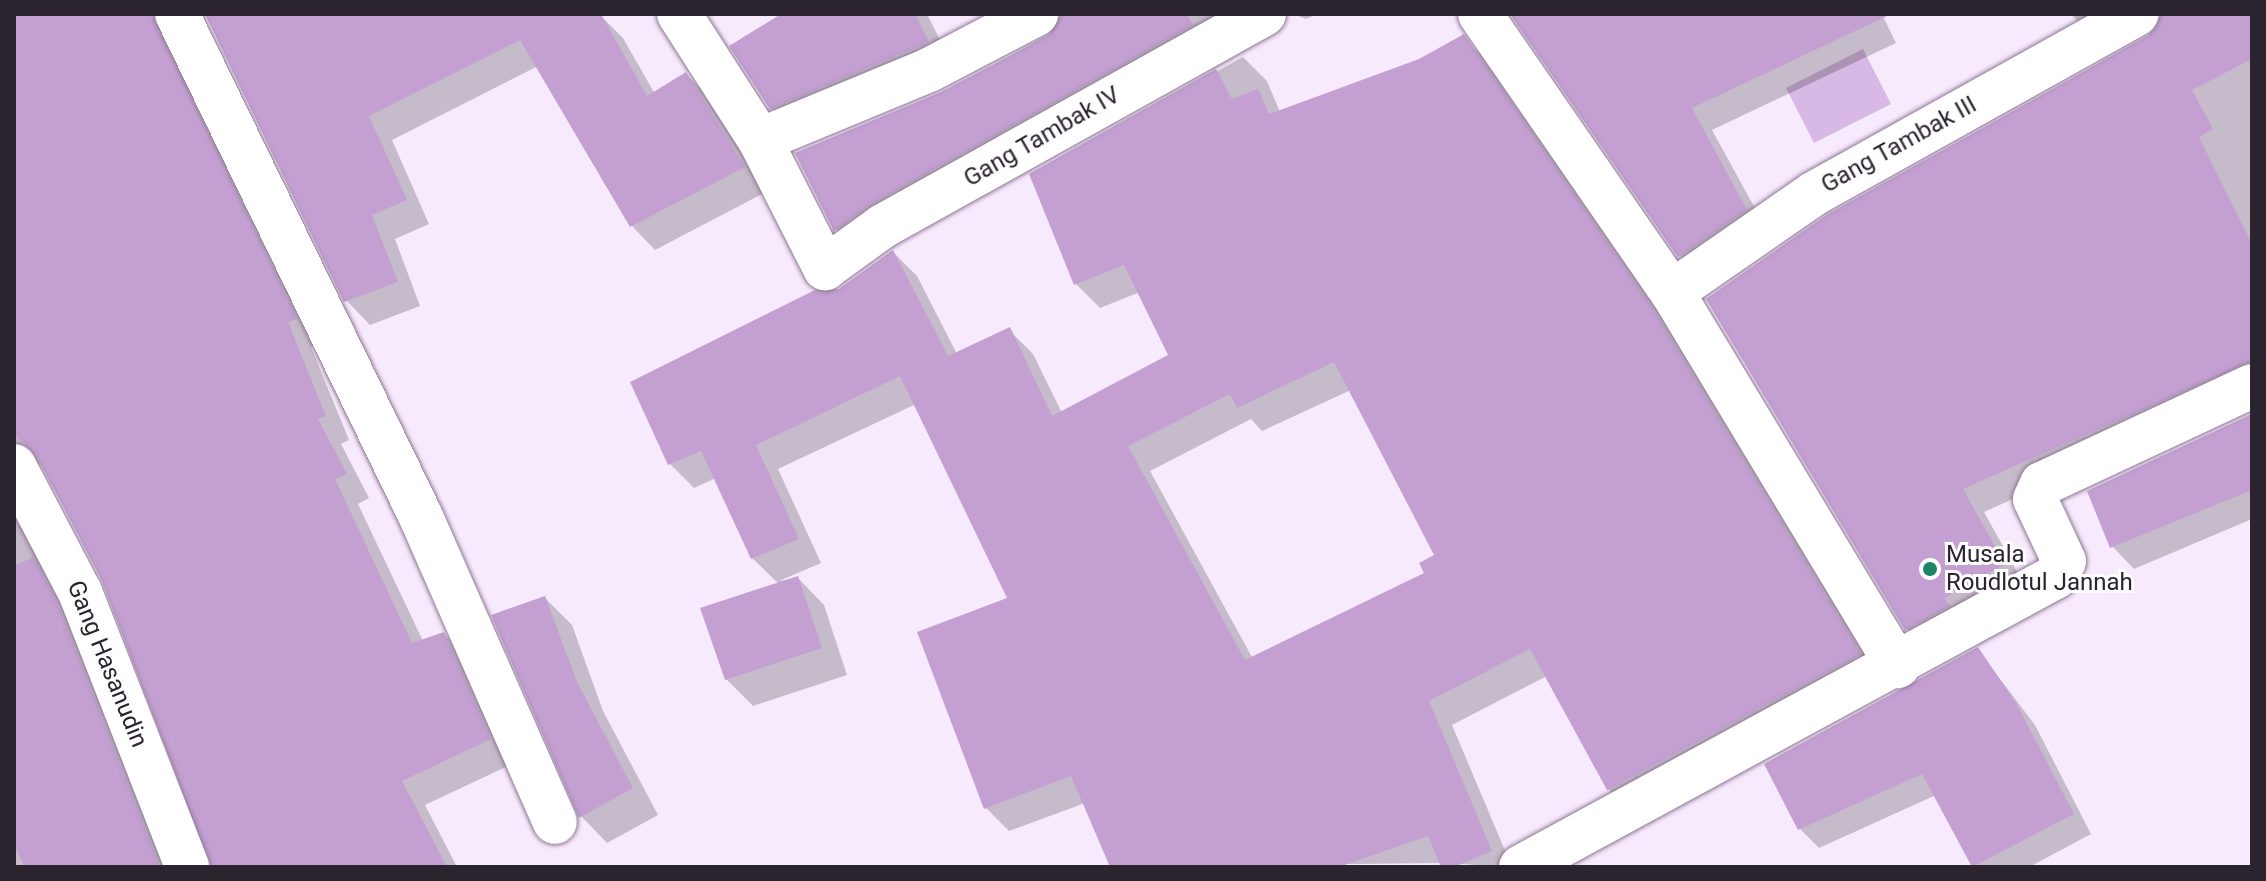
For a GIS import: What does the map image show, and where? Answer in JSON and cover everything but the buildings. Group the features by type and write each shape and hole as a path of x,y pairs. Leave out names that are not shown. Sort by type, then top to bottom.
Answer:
{"street":[{"path":"177,14 421,517 555,822"},
{"path":"679,14 760,140 929,70 1036,14"},
{"name":"Gang Tambak IV","path":"760,140 825,268 883,226 1264,14"},
{"path":"1480,14 1672,292 1898,666"},
{"name":"Gang Tambak III","path":"1672,292 1815,193 2136,14"},
{"path":"1521,867 1898,666 2062,571 2064,561 2035,499 2042,484 2252,386"},
{"name":"Gang Hasanudin","path":"14,466 80,592 187,867"}],"shaded area":[{"path":"1863,49 1891,104 1814,143 1786,88"}],"place":[{"name":"Musala Roudlotul Jannah","path":"1930,569"}]}
